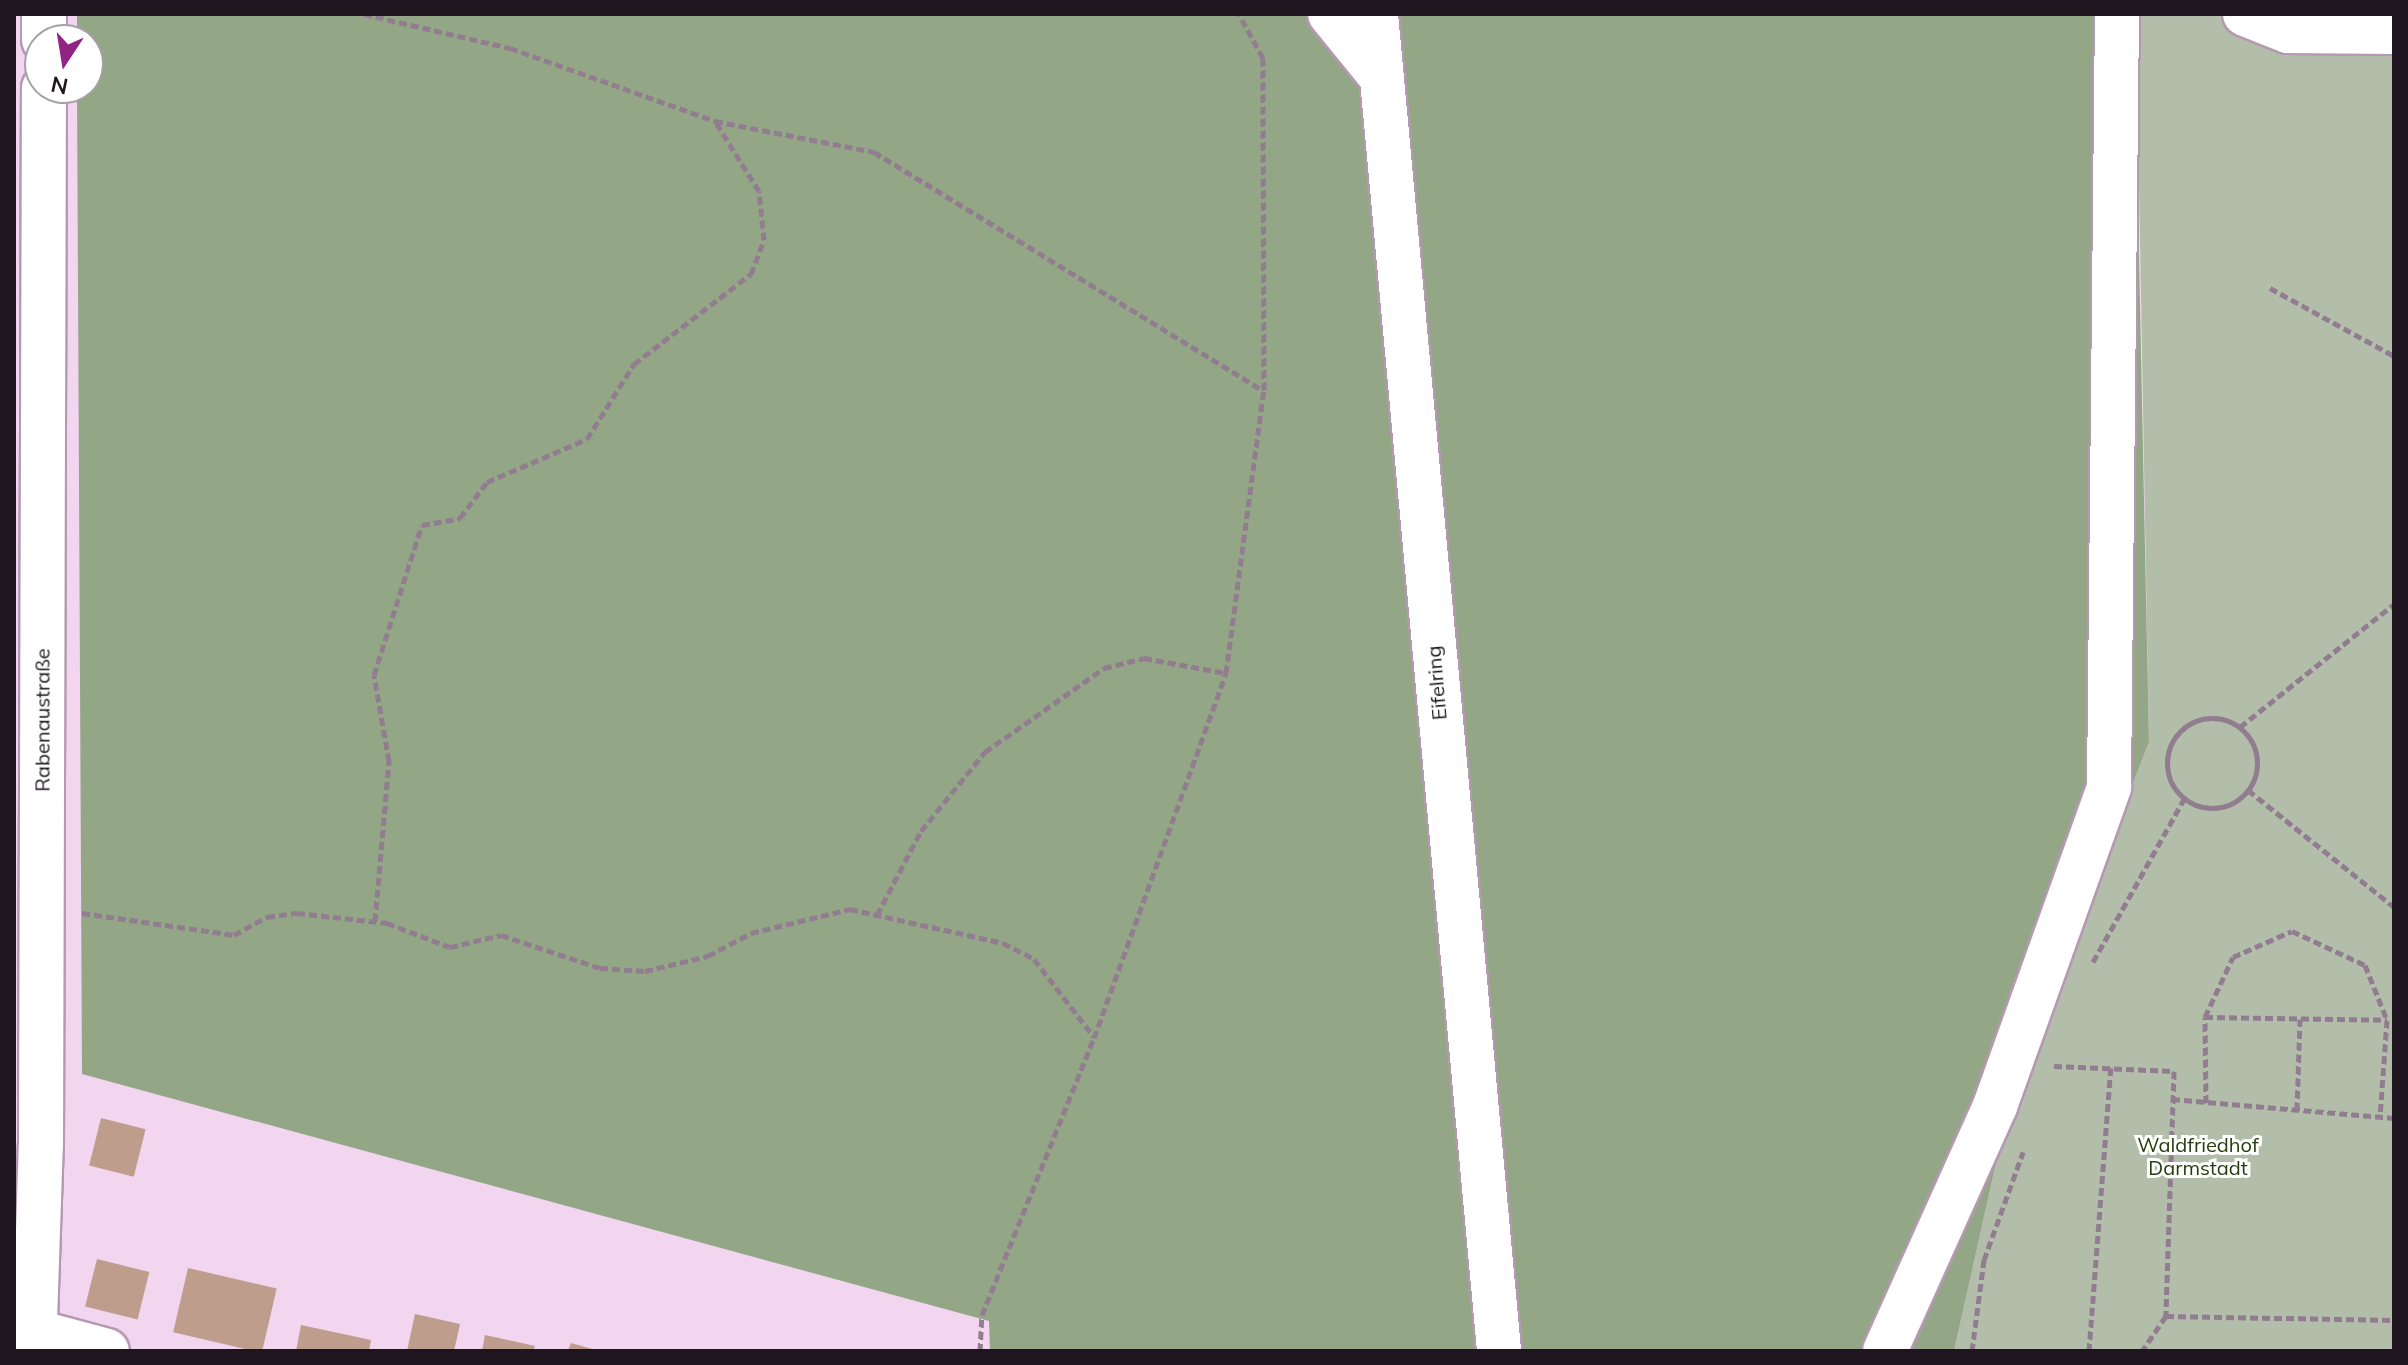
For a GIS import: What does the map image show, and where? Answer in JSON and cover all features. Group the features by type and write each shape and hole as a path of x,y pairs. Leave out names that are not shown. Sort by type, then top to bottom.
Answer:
{"street":[{"path":"1330,14 1382,78"},
{"path":"1885,1351 1995,1106 2109,787 2117,14"},
{"path":"2245,14 2288,31 2394,32"},
{"name":"Eifelring","path":"1379,17 1382,78 1499,1351"},
{"name":"Rabenaustraße","path":"27,1336 42,918 44,104"},
{"path":"27,1336 107,1351"}],"path":[{"path":"364,14 510,48 715,121 874,152 1264,390"},
{"path":"980,1351 982,1315 1094,1038 1226,673 1264,390 1263,58 1239,14"},
{"path":"375,921 389,761 374,675 422,525 460,518 487,482 587,439 634,364 751,274 764,240 759,191 715,121"},
{"path":"2270,288 2394,356"},
{"path":"2184,799 2167,761 2176,735 2199,719 2240,727 2394,604"},
{"path":"877,915 921,831 985,752 1104,668 1144,658 1226,673"},
{"path":"2184,799 2225,807 2248,790 2258,764 2240,727"},
{"path":"2248,790 2394,907"},
{"path":"2089,968 2184,799"},
{"path":"42,918 68,922 88,910 149,927 234,935 267,917 297,913 375,921 450,947 501,935 600,968 645,971 832,909 877,915 1003,943 1034,959 1094,1038"},
{"path":"2206,1103 2205,1017 2233,957 2292,931 2365,965 2387,1020 2380,1117"},
{"path":"2205,1017 2387,1020"},
{"path":"2297,1110 2300,1019"},
{"path":"2048,1081 2059,1052"},
{"path":"2054,1066 2174,1071 2166,1316 2142,1351"},
{"path":"2089,1351 2111,1068"},
{"path":"2172,1099 2394,1118"},
{"path":"1972,1351 1984,1260 2027,1140"},
{"path":"2166,1316 2394,1320"}],"green space":[{"path":"77,14 2134,14 2149,742 2011,1096 1954,1351 990,1351 989,1321 82,1074 77,104 104,104 104,24 77,24"},
{"name":"Waldfriedhof Darmstadt","path":"2136,14 2394,14 2394,1351 1954,1351 2011,1096 2149,742"}],"building":[{"path":"101,1118 146,1129 134,1177 89,1166"},
{"path":"97,1259 149,1272 138,1320 85,1307"},
{"path":"188,1268 277,1288 262,1351 173,1332"},
{"path":"415,1314 460,1324 454,1351 407,1351"},
{"path":"301,1325 371,1340 369,1351 296,1351"},
{"path":"485,1335 535,1346 533,1351 482,1351"},
{"path":"571,1343 596,1350 596,1351 568,1351"}]}
